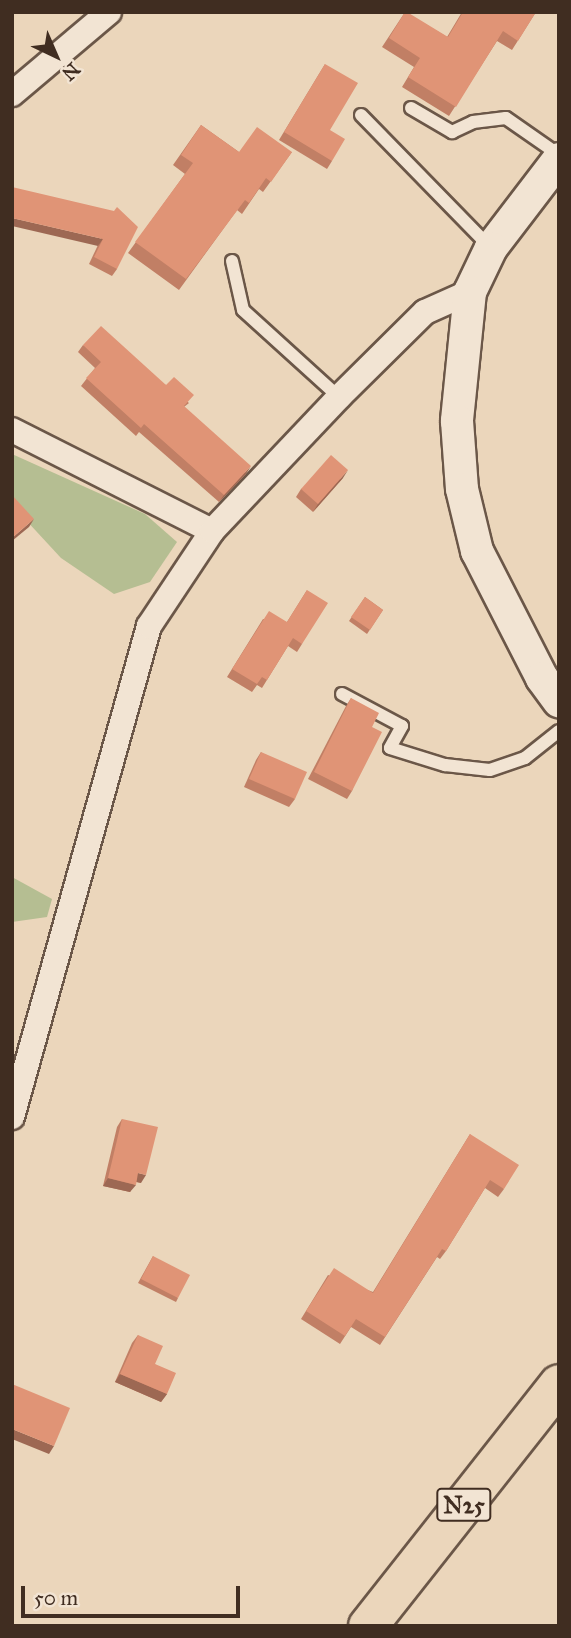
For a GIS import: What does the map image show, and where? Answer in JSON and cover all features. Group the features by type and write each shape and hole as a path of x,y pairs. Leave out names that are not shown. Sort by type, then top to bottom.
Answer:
{"highway":[{"name":"N25","path":"368,1626 559,1384"}],"street":[{"path":"12,94 109,12"},
{"path":"559,157 491,248 470,292 457,421 462,489 477,551 541,678 559,701"},
{"path":"12,1117 149,626 212,531 339,397 425,312 470,292"},
{"path":"12,430 212,531"}],"lane":[{"path":"411,108 453,132 473,122 506,118 559,157"},
{"path":"361,115 491,248"},
{"path":"232,261 243,310 339,397"},
{"path":"342,694 402,726 390,748 445,765 490,770 525,758 559,731"}],"green space":[{"path":"12,454 145,514 177,542 150,582 114,594 61,558 12,505"},
{"path":"12,877 52,899 47,917 12,922"}],"building":[{"path":"405,12 448,37 463,12 536,12 518,41 503,31 456,107 408,77 420,58 389,38"},
{"path":"325,64 358,83 330,130 345,139 332,161 284,132"},
{"path":"201,125 239,152 257,127 292,152 271,182 266,178 249,203 245,200 186,279 135,242 193,163 181,155"},
{"path":"12,187 114,211 117,207 138,227 117,269 94,257 103,239 12,218"},
{"path":"101,326 166,385 174,377 194,395 184,406 251,466 224,495 144,424 141,428 86,378 101,362 83,345"},
{"path":"331,455 348,470 318,504 301,489"},
{"path":"12,495 34,519 12,538"},
{"path":"307,590 328,603 302,644 293,638 267,680 262,677 257,684 232,669 269,611 287,622"},
{"path":"365,597 383,610 370,630 351,617"},
{"path":"351,698 379,713 372,727 382,732 352,791 314,772"},
{"path":"261,752 307,772 295,799 249,779"},
{"path":"122,1119 158,1127 146,1175 138,1173 136,1185 108,1178"},
{"path":"470,1134 519,1165 504,1189 490,1180 446,1251 442,1249 385,1337 356,1319 345,1336 306,1311 334,1268 373,1293"},
{"path":"153,1256 190,1275 178,1298 141,1279"},
{"path":"138,1335 163,1346 155,1364 176,1373 167,1394 120,1374"},
{"path":"12,1384 70,1408 54,1446 12,1429"}]}
